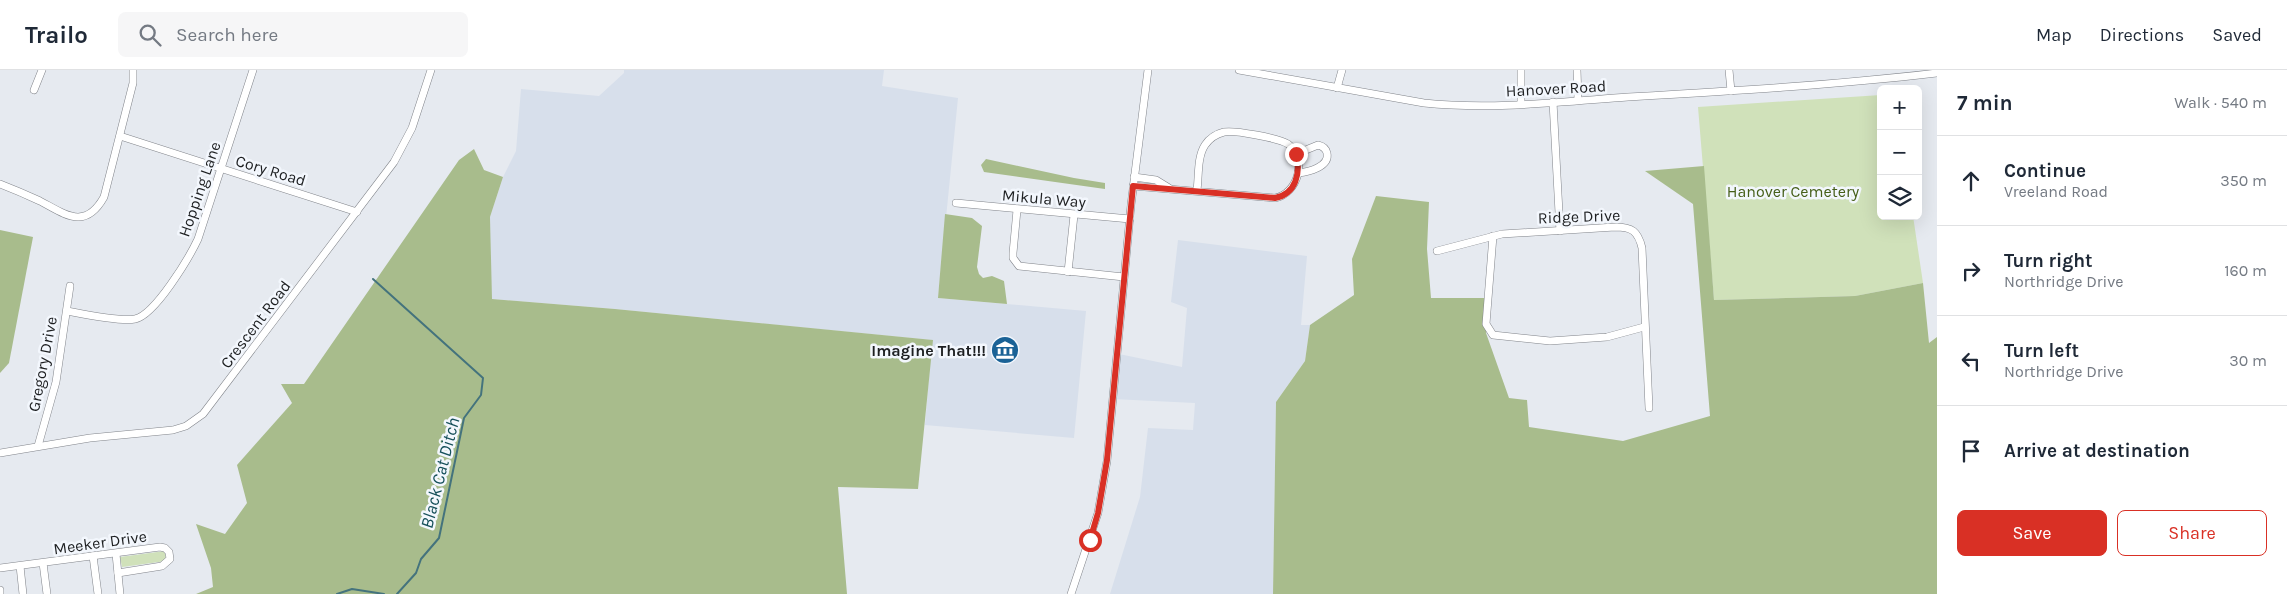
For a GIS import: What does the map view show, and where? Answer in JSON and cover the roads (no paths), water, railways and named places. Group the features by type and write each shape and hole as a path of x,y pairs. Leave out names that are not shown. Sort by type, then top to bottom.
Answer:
{"street":[{"path":"34,90 42,70"},
{"path":"0,184 39,201 61,214 76,217 91,212 101,203 109,179 133,83 133,70"},
{"name":"Hopping Lane","path":"67,312 129,320 143,317 148,313 188,259 198,240 253,70"},
{"name":"Crescent Road","path":"0,453 90,438 173,430 194,421 211,405 357,212 404,146 421,105 431,70"},
{"path":"1072,594 1090,540 1103,486 1133,186 1148,70"},
{"name":"Hanover Road","path":"1240,70 1450,106 1521,104 1731,91 1931,72"},
{"path":"1337,88 1342,70"},
{"path":"1521,70 1521,104"},
{"path":"1577,70 1578,100"},
{"path":"1729,70 1731,91"},
{"path":"1553,102 1560,230"},
{"path":"1133,186 1281,197 1291,190 1298,173 1296,154 1288,145 1278,141 1234,132 1222,133 1208,141 1201,152 1197,190"},
{"name":"Cory Road","path":"120,136 357,212"},
{"path":"1296,154 1318,145 1324,148 1327,153 1323,164 1312,170 1298,173"},
{"path":"1134,177 1156,180 1170,188"},
{"name":"Mikula Way","path":"956,203 1130,219"},
{"path":"1017,210 1013,253 1016,263 1024,268 1124,277"},
{"path":"1068,272 1074,215"},
{"name":"Ridge Drive","path":"1438,250 1493,236 1626,227 1635,231 1640,238 1642,248 1649,408"},
{"path":"1493,236 1486,324 1493,335 1550,341 1607,337 1644,327"},
{"name":"Gregory Drive","path":"38,446 56,382 70,286"},
{"name":"Meeker Drive","path":"0,568 160,547 166,548 169,552 170,559 162,566 118,574"},
{"path":"116,554 120,594"},
{"path":"94,556 98,594"},
{"path":"43,563 47,594"},
{"path":"20,566 23,594"}],"waterway":[{"name":"Black Cat Ditch","path":"373,279 483,378 481,395 464,418 439,538 421,559 416,573 397,594"},
{"name":"Black Cat Ditch","path":"337,594 352,589 384,594"}],"place":[{"name":"Imagine That!!!","path":"1005,350"}],"park label":[{"name":"Hanover Cemetery","path":"1793,191"}]}
